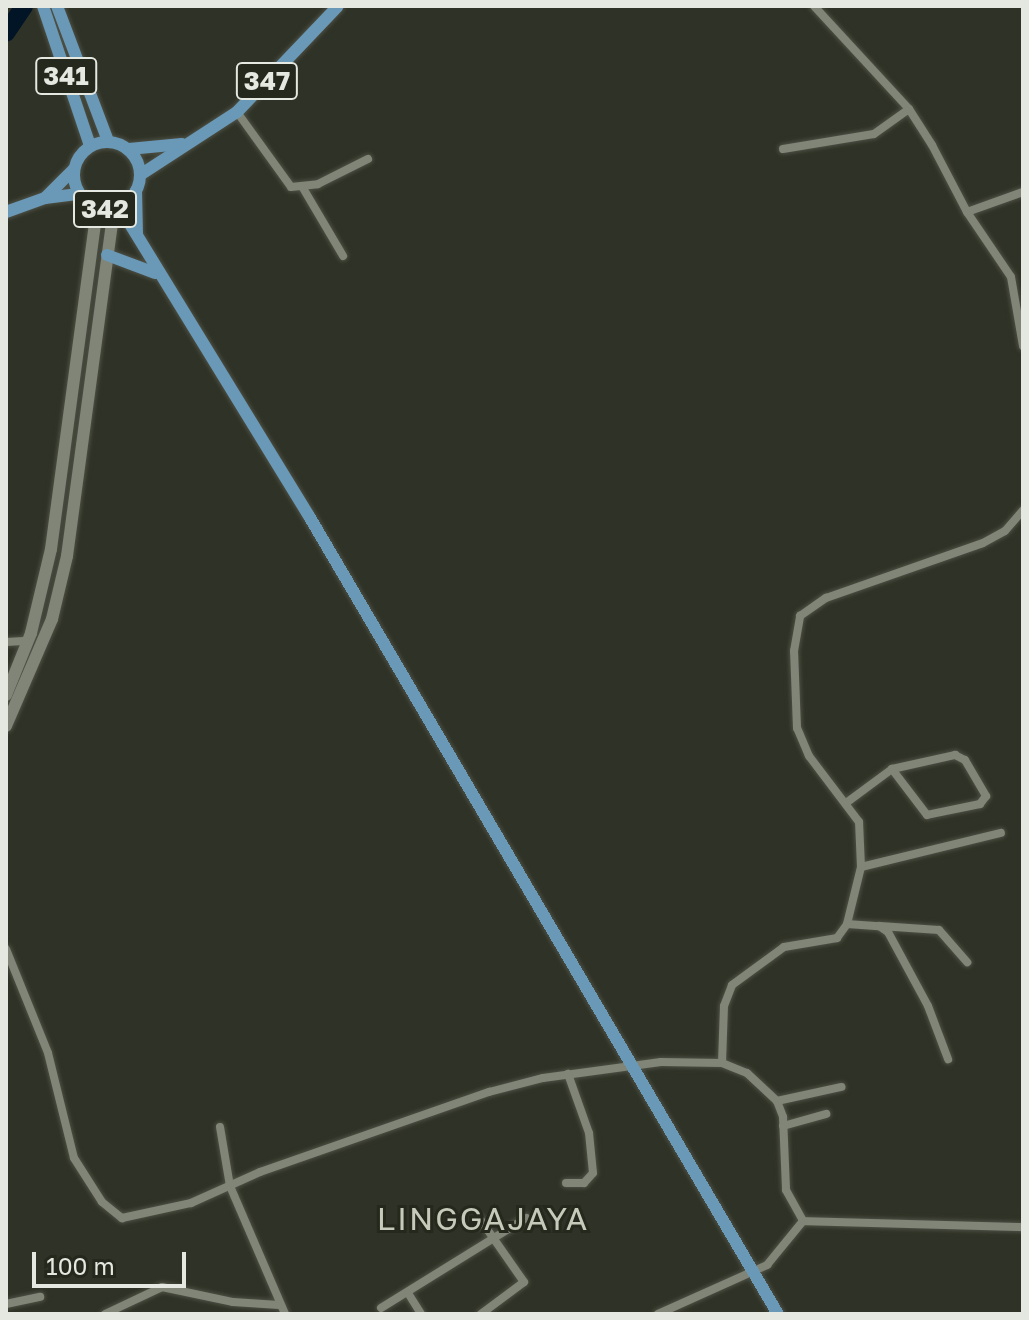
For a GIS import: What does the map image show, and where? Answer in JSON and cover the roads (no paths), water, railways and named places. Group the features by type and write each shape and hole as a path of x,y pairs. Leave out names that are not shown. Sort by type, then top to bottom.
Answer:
{"main road":[{"name":"347","path":"185,144 237,112 338,6"},
{"path":"45,11 57,7"},
{"name":"341","path":"57,7 108,141"},
{"name":"341","path":"45,11 90,146"},
{"name":"342","path":"108,141 129,149 140,175 136,191 117,207 97,207 79,194 73,170 90,146 108,141"},
{"path":"129,149 185,144"},
{"path":"140,175 185,144"},
{"path":"45,198 73,170"},
{"path":"136,191 137,238"},
{"path":"6,212 45,198 79,194"},
{"path":"117,207 155,273 309,516 778,1314"},
{"path":"107,255 155,273"}],"street":[{"path":"814,6 909,109 967,212 1011,277 1023,346"},
{"path":"783,149 874,134 909,109"},
{"path":"237,112 280,177 291,187 303,188 368,159"},
{"path":"303,188 343,256"},
{"path":"967,212 1023,192"},
{"path":"6,695 28,641 51,549 97,207"},
{"path":"6,726 9,711 52,619 67,556 107,255 117,207"},
{"path":"722,1063 724,1006 732,985 769,954 837,938 847,924 861,867 863,836 846,803 800,740 794,651 800,616 826,598 983,543 1005,531 1023,510"},
{"path":"51,549 67,556"},
{"path":"6,642 28,641"},
{"path":"846,803 892,769 955,755 965,760 986,796 980,804 927,815 892,769"},
{"path":"861,867 1001,833"},
{"path":"847,924 939,930 967,962"},
{"path":"879,926 901,951 948,1059"},
{"path":"6,949 48,1053 74,1158 102,1202 122,1218 136,1217 230,1186 433,1108 568,1074 632,1064 722,1063 747,1073 777,1101 783,1126 786,1190 803,1221"},
{"path":"566,1183 584,1183 593,1173 589,1133 568,1074"},
{"path":"777,1101 841,1087"},
{"path":"783,1126 826,1114"},
{"path":"220,1127 230,1186 285,1314"},
{"path":"381,1308 494,1241 526,1218"},
{"path":"480,1219 524,1282 481,1314"},
{"path":"658,1314 753,1271 783,1250 803,1221"},
{"path":"803,1221 1023,1227"},
{"path":"105,1314 162,1287 279,1305"},
{"path":"408,1293 421,1314"},
{"path":"6,1304 40,1297"}],"waterway":[{"path":"6,33 24,6"}],"district":[{"name":"LINGGAJAYA","path":"483,1218"}]}
